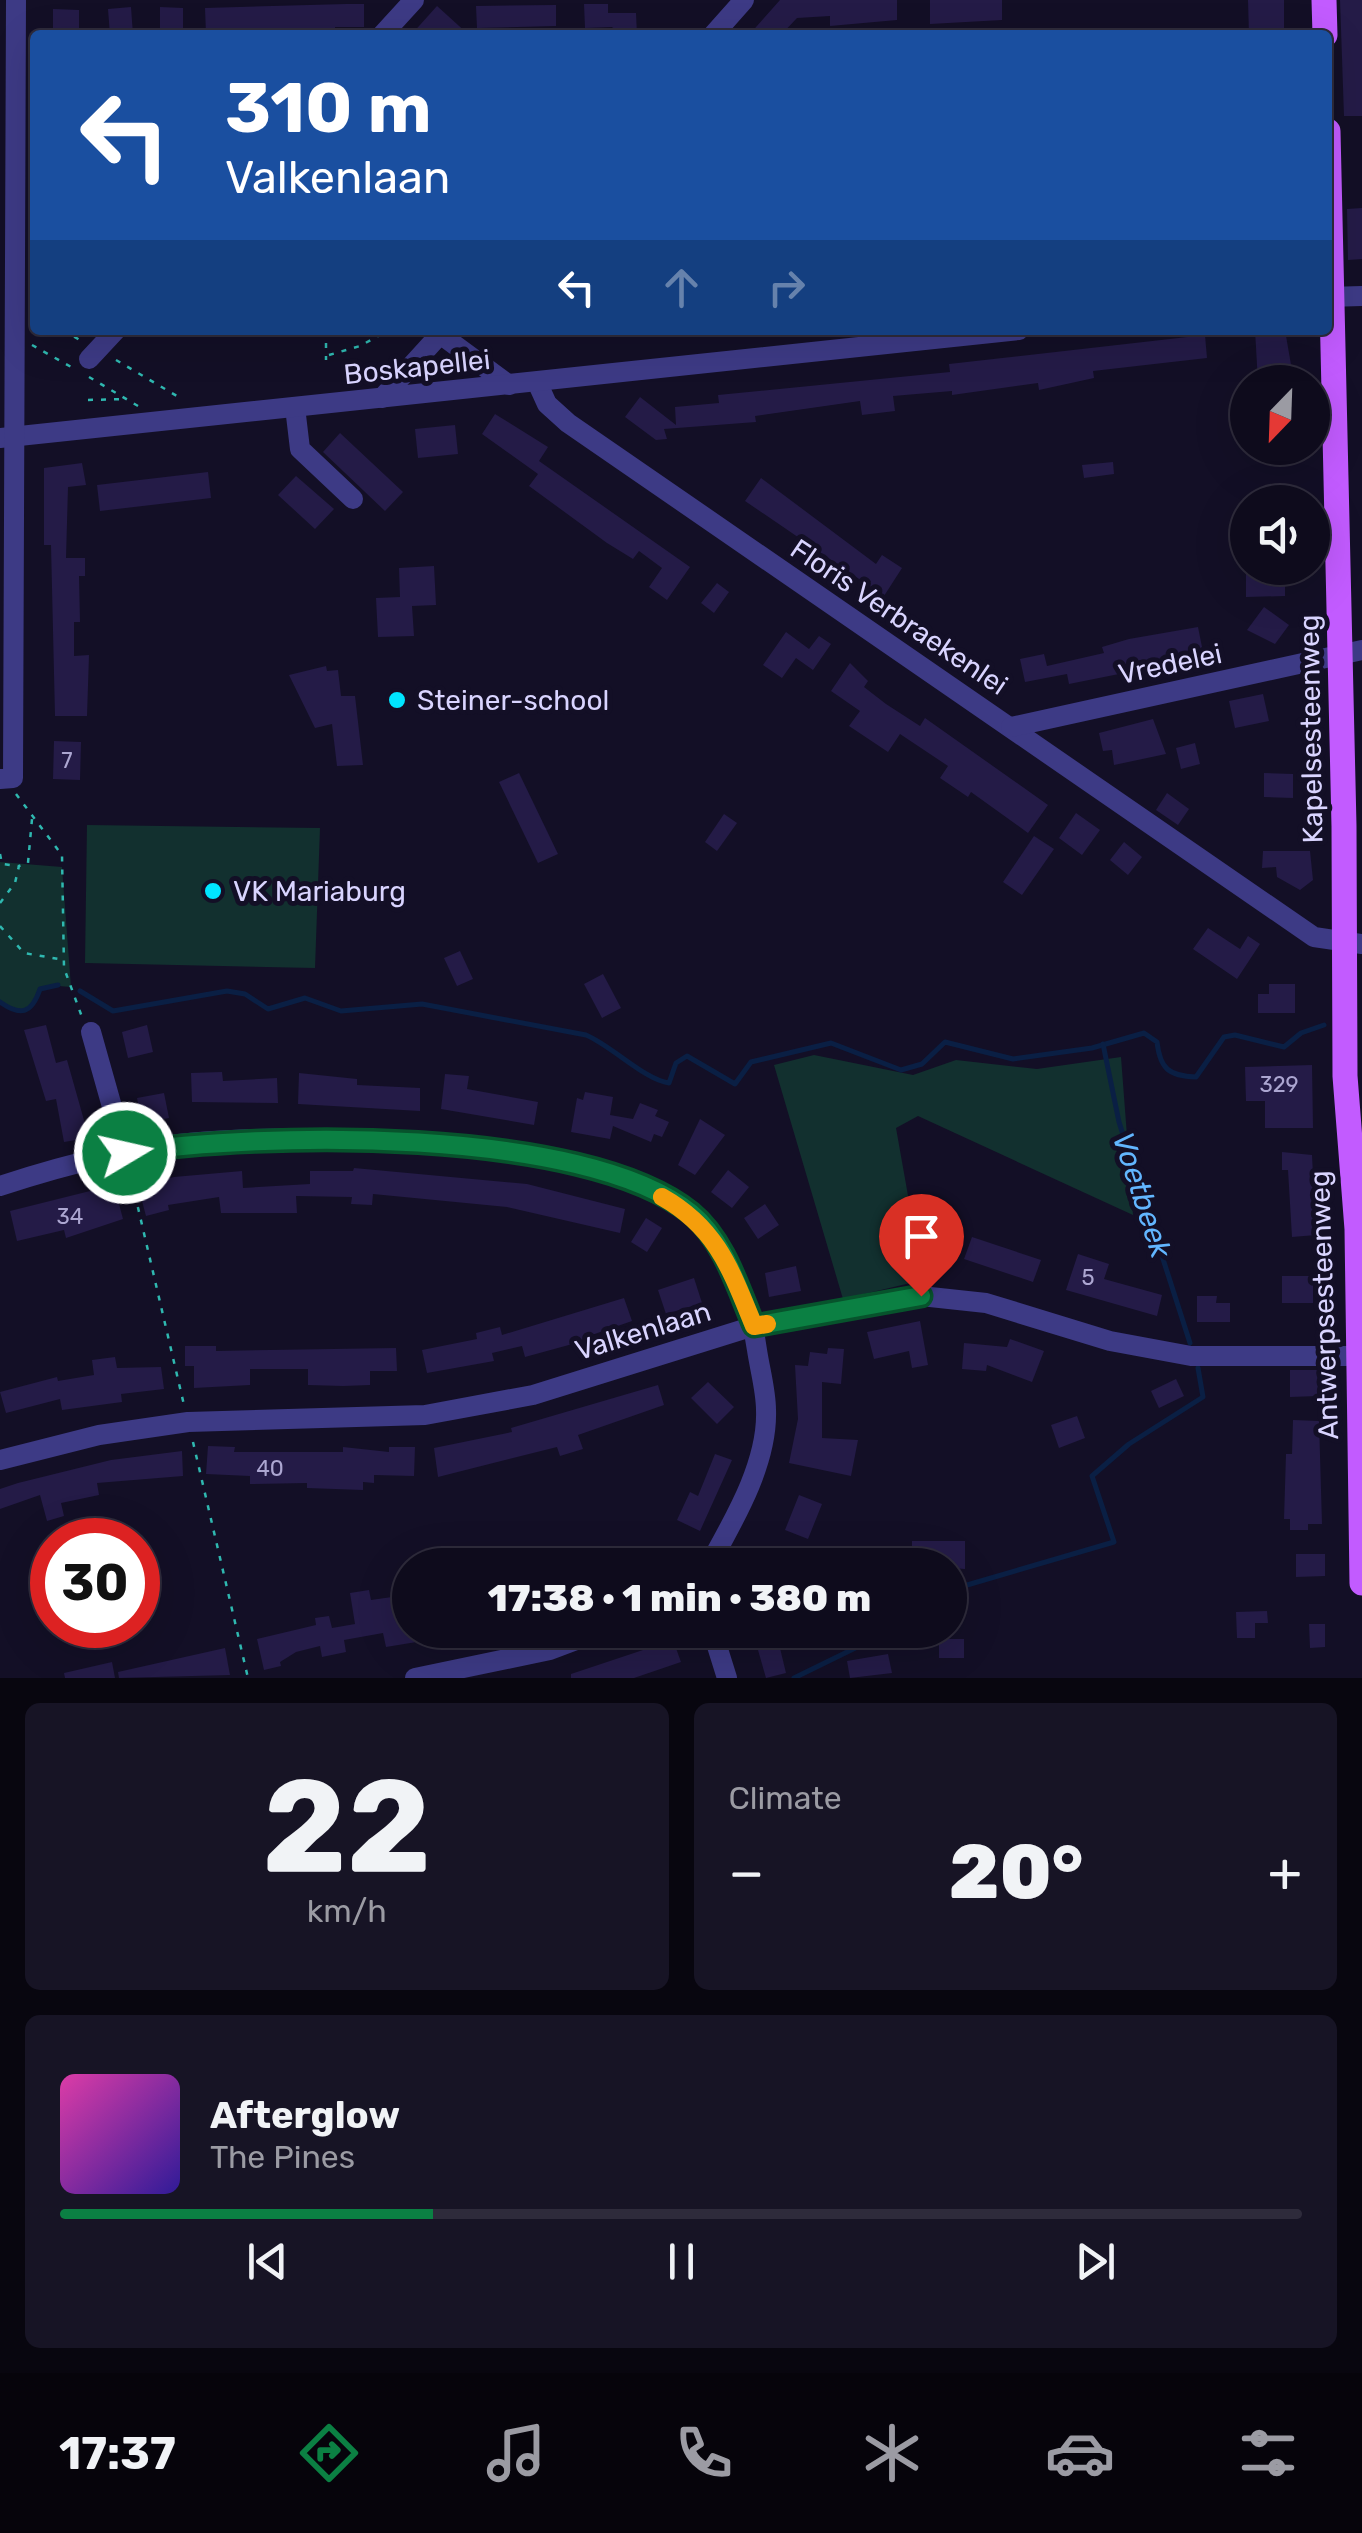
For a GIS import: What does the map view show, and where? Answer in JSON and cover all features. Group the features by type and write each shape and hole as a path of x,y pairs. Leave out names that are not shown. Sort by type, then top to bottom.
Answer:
{"main road":[{"path":"1324,0 1325,30"},
{"name":"Kapelsesteenweg","path":"1331,335 1351,652 1353,944 1345,1026"},
{"name":"Antwerpsesteenweg","path":"1345,1026 1347,1124 1360,1229 1362,1583"}],"street":[{"path":"6,779 13,739 8,313 16,0"},
{"path":"387,30 414,0"},
{"path":"717,30 744,0"},
{"path":"1332,296 1362,296"},
{"path":"93,355 111,335"},
{"path":"382,398 439,335"},
{"path":"446,335 510,384"},
{"name":"Boskapellei","path":"8,437 972,335"},
{"name":"Floris Verbraekenlei","path":"536,382 547,404 568,423 1314,937 1353,944"},
{"path":"295,407 300,449 353,499"},
{"name":"Vredelei","path":"1011,727 1351,652"},
{"path":"0,760 13,739"},
{"path":"91,1032 125,1153"},
{"path":"0,1186 125,1153 199,1142 375,1141 526,1154 624,1175 693,1214 726,1259 754,1326 766,1413 748,1496 719,1548"},
{"name":"Valkenlaan","path":"0,1460 99,1435 188,1422 425,1415 533,1394 754,1326 921,1296 986,1303 1110,1340 1191,1356 1360,1356"},
{"path":"415,1678 555,1648"},
{"path":"718,1648 727,1678"}],"path":[{"path":"68,335 93,355 192,404"},
{"path":"326,335 327,357 380,335"},
{"path":"88,400 126,398"},
{"path":"6,779 62,855 64,960 73,999 91,1032"},
{"path":"0,854 2,864 28,863 32,817"},
{"path":"0,903 14,883 19,866"},
{"path":"0,926 24,953 64,960"},
{"path":"125,1153 248,1678"}],"green space":[{"path":"87,825 320,828 315,968 85,963"},
{"path":"0,862 62,867 71,987 46,985 26,1012 18,1013 0,1002"},
{"path":"814,1055 913,1075 956,1060 1037,1069 1121,1057 1133,1215 918,1116 896,1128 923,1280 843,1299 774,1065"}],"building":[{"path":"780,0 897,0 897,20 830,26 830,16 797,18 786,30 753,30"},
{"path":"930,0 1002,0 1002,20 930,24"},
{"path":"1248,0 1284,0 1284,30 1249,30"},
{"path":"1340,0 1362,0 1362,116 1344,116"},
{"path":"364,4 364,27 206,30 205,8"},
{"path":"584,4 608,4 608,13 636,13 637,30 585,28"},
{"path":"556,5 556,26 477,28 476,6"},
{"path":"437,6 463,30 415,30"},
{"path":"131,7 133,30 110,30 108,9"},
{"path":"160,7 183,8 183,30 160,30"},
{"path":"53,9 79,10 79,30 53,30"},
{"path":"1362,208 1362,259 1348,260 1347,209"},
{"path":"1205,335 1207,358 1093,371 1094,378 1039,390 1038,383 952,395 952,391 893,396 895,411 862,415 860,401 755,416 756,422 664,429 667,439 656,440 625,417 640,397 676,425 675,407 719,403 718,395 950,372 949,364"},
{"path":"1255,335 1286,335 1291,365 1257,365"},
{"path":"495,414 548,447 539,461 690,567 667,600 649,587 662,568 639,551 633,559 607,543 529,486 538,474 482,434"},
{"path":"455,425 458,454 418,458 415,429"},
{"path":"340,433 403,492 385,511 323,452"},
{"path":"1113,462 1114,474 1084,478 1082,465"},
{"path":"82,463 86,485 68,487 66,558 85,558 85,576 79,576 80,622 74,622 74,656 89,655 87,716 55,716 51,545 44,545 44,468"},
{"path":"208,472 211,498 100,511 97,485"},
{"path":"296,476 334,509 315,529 278,495"},
{"path":"761,478 876,564 882,555 902,568 884,596 745,501"},
{"path":"434,566 436,605 412,606 414,636 378,637 376,598 400,597 399,568"},
{"path":"717,583 729,592 714,613 701,603"},
{"path":"1246,585 1285,585 1285,596 1246,597"},
{"path":"1264,607 1289,625 1275,644 1247,630"},
{"path":"1198,627 1204,657 1069,684 1067,674 1025,682 1020,659 1044,654 1047,666 1104,653 1102,647 1129,639"},
{"path":"786,632 809,649 819,636 831,644 813,670 796,658 782,678 763,665"},
{"path":"850,663 868,681 864,687 886,704 920,726 925,718 1048,805 1028,833 971,792 968,797 940,778 948,766 900,734 888,752 849,726 860,711 831,691"},
{"path":"326,666 327,671 338,670 341,696 355,696 363,765 337,766 332,724 315,728 289,675"},
{"path":"1263,694 1269,721 1235,728 1229,701"},
{"path":"1153,719 1166,754 1114,765 1112,750 1103,751 1099,733"},
{"path":"54,741 81,742 80,780 53,779"},
{"path":"1195,743 1200,764 1181,769 1176,748"},
{"path":"519,773 558,854 538,863 499,782"},
{"path":"1264,773 1293,774 1293,798 1264,797"},
{"path":"1167,793 1189,809 1178,825 1156,810"},
{"path":"1076,813 1100,830 1082,855 1059,838"},
{"path":"724,814 737,823 717,851 705,842"},
{"path":"1034,836 1054,849 1022,895 1003,882"},
{"path":"1124,842 1142,857 1128,875 1110,860"},
{"path":"1263,851 1310,851 1313,880 1300,890 1277,877 1276,867 1262,868"},
{"path":"1208,928 1240,949 1248,936 1260,944 1237,979 1193,949"},
{"path":"460,951 473,979 457,986 444,958"},
{"path":"603,974 621,1008 602,1018 584,984"},
{"path":"1269,984 1295,984 1295,1013 1258,1013 1258,994 1269,994"},
{"path":"46,1025 56,1063 67,1060 89,1138 64,1142 56,1099 46,1101 24,1030"},
{"path":"147,1025 153,1052 128,1058 122,1032"},
{"path":"1312,1065 1313,1128 1265,1128 1265,1101 1246,1101 1245,1067"},
{"path":"222,1072 223,1081 277,1078 278,1103 192,1102 191,1073"},
{"path":"299,1073 357,1079 357,1085 420,1088 420,1111 298,1104"},
{"path":"445,1074 469,1076 467,1089 538,1102 534,1125 441,1109"},
{"path":"585,1092 613,1097 610,1115 633,1119 640,1103 658,1110 655,1116 669,1122 662,1137 654,1134 651,1142 613,1126 610,1139 571,1132 577,1098 583,1100"},
{"path":"164,1093 169,1118 142,1123 137,1098"},
{"path":"700,1119 725,1135 695,1175 678,1165"},
{"path":"1282,1152 1312,1155 1316,1235 1292,1237 1288,1170 1282,1170"},
{"path":"354,1168 527,1184 625,1209 620,1233 507,1207 373,1194 372,1205 351,1204 352,1197 296,1196 297,1213 221,1213 219,1197 168,1205 169,1210 146,1216 138,1186 174,1177 242,1171 243,1188 310,1184 310,1171"},
{"path":"728,1170 749,1187 732,1208 711,1192"},
{"path":"114,1185 123,1219 66,1238 64,1230 17,1241 10,1211"},
{"path":"765,1204 779,1225 758,1239 744,1218"},
{"path":"646,1218 662,1228 647,1252 631,1242"},
{"path":"972,1237 1041,1260 1033,1282 964,1259"},
{"path":"1078,1254 1109,1264 1104,1279 1162,1295 1157,1316 1066,1290"},
{"path":"796,1266 801,1291 769,1297 765,1273"},
{"path":"1282,1276 1313,1276 1313,1303 1282,1303"},
{"path":"694,1278 702,1303 666,1314 658,1290"},
{"path":"1197,1296 1217,1296 1216,1303 1230,1303 1230,1322 1197,1322"},
{"path":"624,1298 632,1321 586,1337 587,1340 525,1357 522,1346 492,1353 494,1361 427,1373 422,1350 477,1339 476,1333 500,1327 502,1335"},
{"path":"920,1321 928,1365 912,1368 909,1351 874,1359 867,1332"},
{"path":"1010,1339 1044,1351 1032,1382 987,1365 986,1371 962,1369 964,1343 1007,1347"},
{"path":"185,1346 216,1346 216,1351 396,1348 397,1371 370,1371 370,1385 343,1386 308,1385 308,1369 250,1369 250,1385 194,1388 194,1366 185,1366"},
{"path":"828,1348 844,1349 841,1384 822,1382 822,1438 858,1440 851,1476 789,1463 798,1419 795,1365 808,1366 810,1352 827,1354"},
{"path":"115,1357 117,1368 161,1367 164,1389 121,1394 122,1402 62,1410 60,1399 6,1413 0,1392 57,1377 58,1381 94,1375 92,1360"},
{"path":"1290,1370 1317,1370 1318,1396 1290,1397"},
{"path":"1176,1379 1184,1396 1159,1408 1151,1391"},
{"path":"708,1382 734,1407 717,1424 691,1398"},
{"path":"658,1385 664,1405 578,1435 583,1449 560,1456 557,1447 438,1477 434,1448 512,1432 511,1428"},
{"path":"1077,1416 1085,1438 1059,1448 1051,1425"},
{"path":"1293,1420 1319,1421 1322,1524 1308,1524 1308,1530 1290,1530 1290,1519 1284,1519 1286,1454 1292,1454"},
{"path":"208,1446 235,1447 234,1452 343,1452 343,1447 389,1452 389,1447 415,1447 414,1476 374,1475 374,1483 363,1482 363,1490 307,1488 307,1483 250,1484 250,1476 206,1474"},
{"path":"182,1451 183,1476 97,1483 99,1495 61,1503 64,1516 57,1518 46,1518 40,1495 0,1509 0,1489 111,1460"},
{"path":"715,1454 732,1460 700,1531 677,1520 690,1492 698,1496"},
{"path":"799,1495 822,1504 808,1539 785,1530"},
{"path":"912,1541 965,1541 965,1548 912,1548"},
{"path":"1296,1554 1325,1554 1325,1576 1296,1577"},
{"path":"369,1590 371,1600 392,1597 392,1646 386,1647 383,1633 344,1640 346,1652 322,1657 320,1646 296,1652 280,1662 281,1666 264,1670 257,1639 316,1625 315,1618 329,1616 332,1628 355,1624 350,1593"},
{"path":"1267,1611 1268,1623 1255,1623 1255,1638 1237,1638 1236,1612"},
{"path":"1309,1624 1325,1624 1325,1647 1310,1648"},
{"path":"225,1648 230,1675 119,1678 118,1672"},
{"path":"649,1648 676,1648 681,1662 634,1678 571,1678 571,1674"},
{"path":"780,1648 786,1673 766,1678 758,1650"},
{"path":"939,1648 964,1648 964,1658 939,1658"},
{"path":"888,1654 892,1673 850,1678 847,1661"},
{"path":"112,1662 115,1678 65,1678 64,1673"}],"waterway":[{"path":"0,1002 14,1010 25,1010 40,989 58,985"},
{"path":"80,991 113,1011 227,991 245,994 268,1009 305,998 341,1011 422,1004 586,1035 650,1076 669,1083 676,1063 687,1056 735,1084 751,1062 831,1043 901,1070 922,1064 945,1042 1013,1059 1092,1048 1144,1033 1157,1042 1168,1069 1196,1077 1224,1037 1235,1035 1284,1047 1301,1033 1324,1025"},
{"name":"Voetbeek","path":"1103,1044 1119,1122 1190,1343"},
{"name":"Voetbeek","path":"967,1585 1114,1542 1092,1476 1129,1444 1203,1397 1198,1368"},
{"name":"Voetbeek","path":"794,1678 855,1648"}],"slow traffic":[{"path":"662,1197 693,1214 726,1259 754,1326 767,1324"}],"place":[{"name":"Steiner-school","path":"397,700"},
{"name":"VK Mariaburg","path":"213,891"}],"route":[{"path":"125,1153 199,1142 375,1141 526,1154 624,1175 693,1214 726,1259 754,1326 921,1296"}]}
